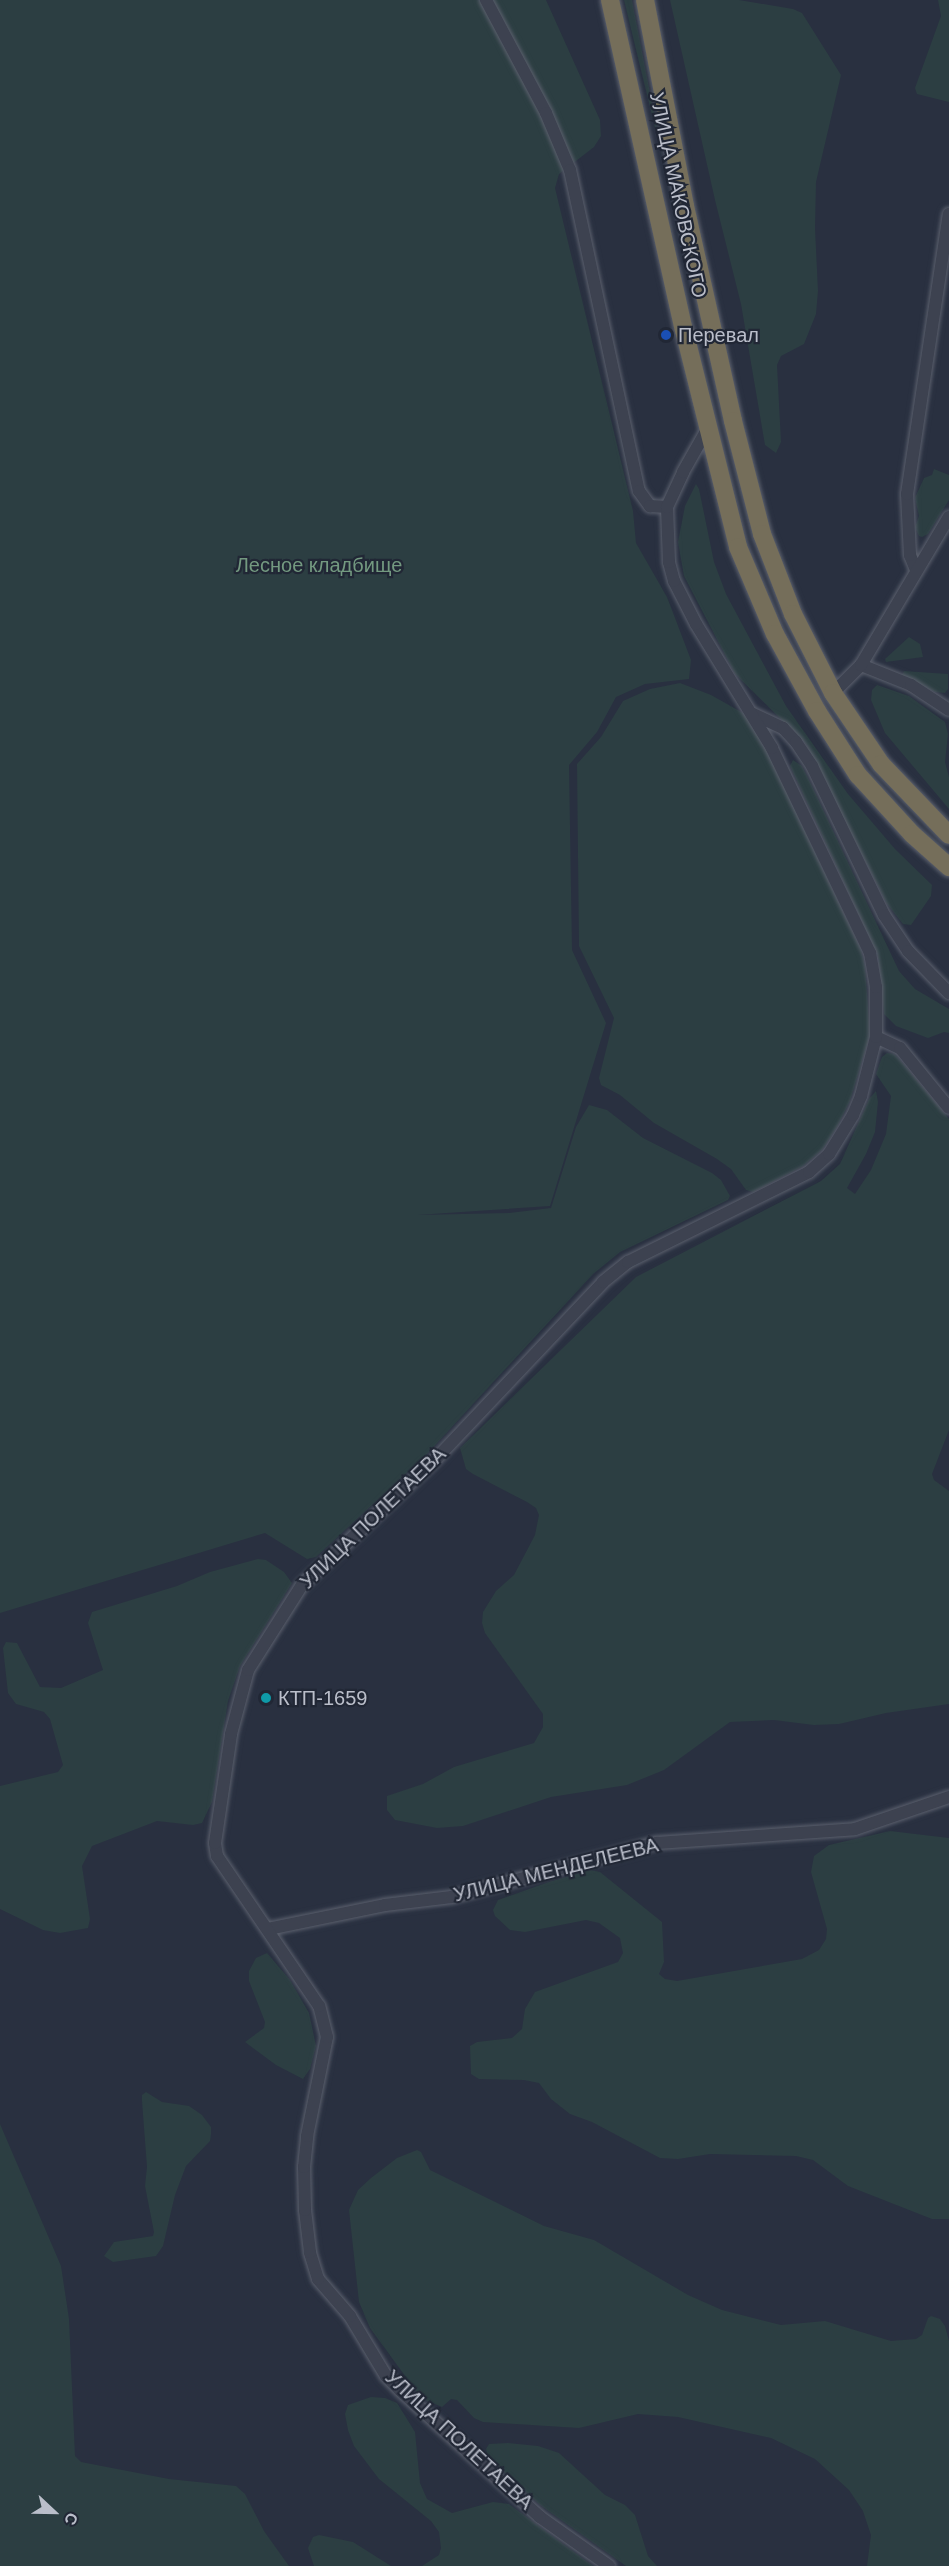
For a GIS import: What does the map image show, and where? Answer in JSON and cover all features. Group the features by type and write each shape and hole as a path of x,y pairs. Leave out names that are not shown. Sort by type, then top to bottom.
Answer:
{"highway":[{"name":"УЛИЦА МАКОВСКОГО","path":"610,0 684,330 738,546 775,634 817,711 858,775 912,834 949,867"},
{"name":"УЛИЦА МАКОВСКОГО","path":"645,0 685,206 733,421 762,534 793,614 833,693 880,764 949,835"}],"street":[{"path":"486,0 546,113 570,170 639,491 650,506 667,507 682,472 709,426"},
{"path":"916,570 910,555 908,494 949,214"},
{"name":"УЛИЦА ПОЛЕТАЕВА","path":"609,2566 540,2517 400,2390 386,2376 350,2316 318,2279 310,2252 305,2210 304,2167 307,2136 327,2037 319,2006 217,1856 215,1843 231,1734 248,1670 302,1585 434,1461 603,1282 628,1262 809,1172 829,1154 853,1115 876,1036 876,987 870,952 772,748 696,624 674,581 666,535 667,507"},
{"path":"833,693 861,665 949,517"},
{"path":"861,665 911,685 949,710"},
{"path":"753,714 783,728 796,742 812,766 884,915 908,951 949,993"},
{"path":"876,1036 900,1048 949,1108"},
{"name":"УЛИЦА МЕНДЕЛЕЕВА","path":"268,1929 385,1905 452,1896 657,1843 855,1829 949,1797"}],"green space":[{"name":"Лесное кладбище","path":"0,0 546,0 600,120 601,136 594,147 559,174 555,188 633,511 636,543 667,597 691,660 689,679 645,684 616,697 597,732 569,765 572,950 606,1023 550,1206 417,1215 509,1213 551,1208 576,1127 589,1105 607,1110 643,1138 712,1173 721,1180 730,1196 728,1200 620,1252 593,1274 427,1454 316,1557 307,1559 265,1533 0,1613"},
{"path":"624,0 632,0 663,160 639,62"},
{"path":"670,0 739,0 793,9 802,13 841,75 816,182 815,228 818,291 816,314 804,344 781,356 777,365 781,442 776,453 765,445 741,304"},
{"path":"938,0 949,0 949,102 917,94 915,88 941,16"},
{"path":"934,469 949,475 949,500 928,534 922,537 919,536 915,527 919,516 915,498 924,478 932,475"},
{"path":"696,484 714,562 726,594 786,706 848,794 895,849 932,885 931,896 911,925 903,924 887,904 806,744 735,674 684,576 678,542 685,506"},
{"path":"909,637 920,644 923,657 886,662 885,659"},
{"path":"904,671 948,674 948,689 945,693 935,692 902,675"},
{"path":"680,683 711,695 761,723 800,821 861,950 865,966 870,1035 850,1101 822,1150 803,1166 753,1192 746,1190 731,1169 717,1159 654,1123 620,1095 601,1085 599,1078 614,1018 579,946 577,764 601,737 623,701 650,689"},
{"path":"877,685 909,696 945,722 948,734 945,762 949,777 949,809 885,733 871,700 872,690"},
{"path":"793,760 802,766 899,971 915,989 949,1009 949,1033 944,1032 928,1038 896,1026 884,1014 878,956 790,766"},
{"path":"887,1053 894,1054 901,1061 949,1119 949,1430 932,1474 934,1480 949,1491 949,1704 886,1713 839,1724 814,1725 774,1720 730,1722 664,1770 627,1785 551,1797 463,1826 437,1828 395,1820 387,1810 387,1796 423,1784 454,1767 534,1743 543,1727 543,1714 485,1633 482,1623 483,1612 496,1591 514,1575 535,1535 539,1515 536,1508 527,1502 466,1469 460,1448 636,1277 821,1181 840,1164 869,1099 876,1091 878,1102 875,1132 847,1188 855,1194 871,1170 886,1134 891,1096 876,1074 882,1057"},
{"path":"258,1559 266,1560 284,1572 292,1583 240,1666 228,1701 212,1802 202,1823 193,1825 157,1821 92,1846 82,1866 90,1919 88,1928 60,1933 43,1930 0,1909 0,1786 58,1772 63,1765 50,1719 44,1712 16,1704 8,1693 3,1648 6,1642 17,1643 40,1687 61,1688 103,1670 88,1623 92,1612 177,1586 210,1572"},
{"path":"890,1831 949,1838 949,2219 932,2219 848,2186 813,2160 796,2156 710,2154 678,2159 660,2158 592,2122 570,2114 551,2099 539,2083 524,2080 479,2079 471,2074 470,2046 477,2042 512,2038 522,2029 525,2009 535,1992 618,1962 623,1953 620,1938 599,1923 586,1920 525,1932 510,1930 495,1916 493,1910 498,1900 590,1870 600,1872 662,1922 664,1962 659,1974 665,1979 677,1981 802,1959 819,1950 826,1939 827,1929 811,1872 814,1856 829,1845"},
{"path":"267,1953 290,1980 309,2013 316,2046 310,2069 303,2079 276,2065 245,2042 264,2028 265,2022 249,1981 249,1971 256,1958"},
{"path":"146,2092 162,2102 189,2106 202,2115 211,2127 210,2141 186,2166 175,2195 163,2246 156,2256 113,2262 104,2256 114,2242 153,2236 154,2232 145,2186 147,2167 142,2095"},
{"path":"0,2124 61,2266 69,2319 75,2456 81,2462 169,2479 236,2486 245,2494 264,2531 289,2566 0,2566"},
{"path":"417,2150 421,2152 430,2170 544,2226 594,2240 688,2295 722,2310 781,2325 825,2321 891,2341 916,2339 922,2335 928,2318 931,2316 940,2319 945,2326 949,2341 949,2566 867,2566 871,2535 863,2511 849,2490 815,2459 771,2438 678,2417 638,2414 579,2428 483,2422 474,2418 457,2400 451,2399 442,2407 422,2399 370,2328 359,2302 349,2210 358,2190 371,2178 397,2158"},
{"path":"371,2397 385,2398 397,2403 415,2432 420,2483 427,2499 452,2513 493,2502 509,2504 593,2566 422,2566 439,2555 441,2548 439,2532 431,2521 379,2479 354,2446 348,2430 345,2414 348,2405"},
{"path":"489,2444 538,2446 559,2453 605,2495 625,2505 635,2515 648,2556 657,2566 626,2566 540,2505 488,2457 486,2449"},
{"path":"319,2535 353,2542 391,2566 314,2566 308,2548 313,2537"}],"place":[{"name":"Перевал","path":"666,335"},
{"name":"КТП-1659","path":"266,1698"}]}
